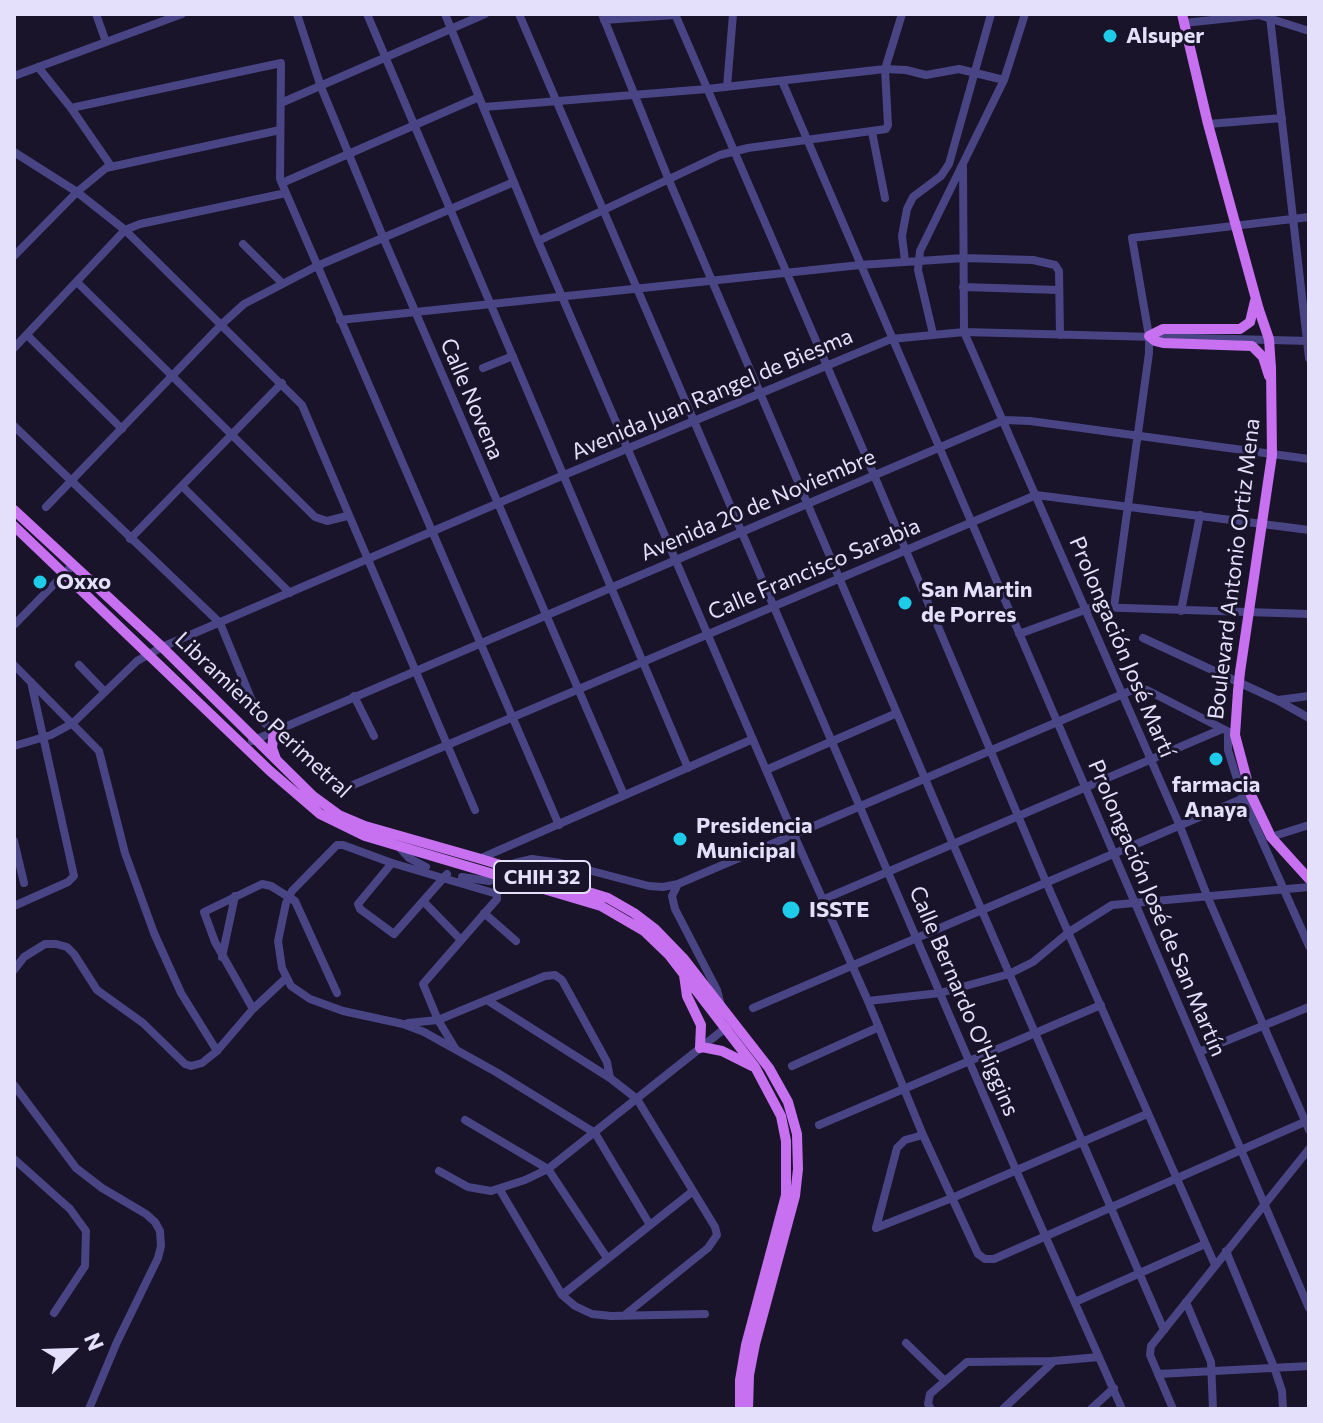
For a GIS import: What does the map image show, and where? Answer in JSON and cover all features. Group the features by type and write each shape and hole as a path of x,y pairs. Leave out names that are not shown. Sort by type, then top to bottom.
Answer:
{"main road":[{"name":"Boulevard Antonio Ortiz Mena","path":"1183,18 1235,225 1269,339 1273,390 1272,455 1238,691 1228,732 1247,796 1271,837 1309,879"},
{"path":"1257,305 1250,322 1240,329 1163,329 1149,336 1159,343 1252,346 1263,357 1273,390"},
{"name":"Libramiento Perimetral","path":"14,510 150,653 316,799 350,820 481,859 504,872 617,913 657,942 769,1068 793,1115 798,1152 795,1196 755,1344 749,1375 748,1409"},
{"name":"Libramiento Perimetral","path":"14,526 162,647 320,814 350,831 399,847 467,866 589,891 634,913 669,943 722,1007 729,1025 781,1116 788,1173 786,1195 746,1345 740,1380 740,1409"},
{"path":"274,731 272,743 276,761"},
{"path":"684,973 687,996 701,1025 701,1048 722,1051 755,1067"}],"street":[{"path":"96,14 106,42"},
{"path":"14,76 182,14"},
{"name":"Calle Novena","path":"297,14 321,87 383,237 624,795"},
{"path":"367,14 688,768"},
{"path":"445,14 562,297 868,1001 923,1135 978,1254 985,1259 1000,1256 1241,1150 1308,1124"},
{"path":"281,103 485,14"},
{"name":"Calle Bernardo O'Higgins","path":"519,14 1016,1170 1122,1409"},
{"path":"727,87 733,14"},
{"path":"538,241 733,150 886,129 885,69 902,14"},
{"path":"905,261 902,236 907,209 921,189 941,176 949,164 991,14"},
{"path":"933,334 920,283 918,260 930,228 1004,80 1025,14"},
{"path":"1164,1330 668,178 603,17 675,15 1046,882 1215,1265"},
{"path":"1270,17 1309,358"},
{"path":"1183,18 1270,17 1309,31"},
{"path":"71,108 281,63 279,172 282,183 559,825"},
{"path":"38,67 111,166"},
{"path":"484,107 707,89 885,69 926,75 954,69 1004,80"},
{"name":"Prolongación José de San Martín","path":"782,81 1309,1308"},
{"path":"282,183 479,97"},
{"path":"1208,124 1282,118"},
{"path":"14,256 77,192 111,166 280,130"},
{"path":"872,132 885,198"},
{"path":"16,157 77,192 125,230 282,383 305,412 366,561 475,810"},
{"name":"Prolongación José Martí","path":"963,166 964,332 1308,1124"},
{"path":"941,176 954,183"},
{"path":"46,507 244,304 317,266 514,182"},
{"path":"14,348 125,230 140,224 286,193"},
{"path":"1114,607 1139,436 1149,336 1132,238 1309,217"},
{"path":"243,244 282,283"},
{"path":"340,320 787,272 964,258 1051,263 1058,269 1060,335"},
{"path":"77,282 315,517 327,521 347,516"},
{"path":"963,287 1059,290"},
{"name":"Avenida Juan Rangel de Biesma","path":"14,746 43,738 73,723 137,661 162,647 891,339 964,332 1308,341"},
{"path":"27,335 122,429"},
{"path":"483,368 513,356"},
{"path":"130,539 282,383"},
{"name":"Avenida 20 de Noviembre","path":"249,742 1004,420 1309,459"},
{"path":"14,426 220,623 257,713 274,731"},
{"path":"183,487 290,593"},
{"name":"Calle Francisco Sarabia","path":"353,785 1036,495 1309,530"},
{"path":"1181,611 1200,515"},
{"path":"14,625 68,570"},
{"path":"1019,634 1085,608 1309,614"},
{"path":"1143,638 1309,718"},
{"path":"14,665 99,751 125,853 154,933 181,993 217,1051"},
{"path":"79,665 105,692"},
{"path":"14,906 68,882 74,876 31,681"},
{"path":"650,1225 595,1133 455,1048 403,1024 361,1017 310,999 285,979 278,941 289,896 339,845 392,863 476,881 489,881 523,860 543,860 663,887 678,884 1137,688 1147,690 1228,732"},
{"path":"354,696 374,736"},
{"path":"1277,700 1309,696"},
{"path":"766,770 897,713"},
{"path":"822,900 1151,759 1228,732"},
{"path":"467,866 753,739"},
{"path":"753,1008 1247,796 1309,946"},
{"path":"1271,837 1309,825"},
{"path":"14,841 24,883"},
{"path":"399,847 414,862 498,896 423,984 438,1020 455,1048"},
{"path":"392,863 358,904 360,909 395,934 446,875"},
{"path":"253,1009 222,957 204,912 266,884 289,896 299,908 337,993"},
{"path":"678,884 672,896 675,909 717,990 722,1007"},
{"path":"868,1001 940,993 1009,974 1033,962 1069,932 1112,905 1309,887"},
{"path":"222,957 235,896"},
{"path":"424,902 461,940"},
{"path":"484,913 516,941"},
{"path":"14,970 24,957 45,944 67,947 97,990 143,1023 191,1066 202,1063 217,1051 253,1009 285,979"},
{"path":"403,1024 438,1020 545,976 557,976 566,986 602,1052 610,1078"},
{"path":"487,1000 610,1078 637,1099 715,1227 717,1235 708,1248 626,1314"},
{"path":"819,1125 1101,1005"},
{"path":"1199,1052 1309,1007"},
{"path":"439,1171 479,1191 500,1190 548,1169 729,1025"},
{"path":"792,1066 879,1027"},
{"path":"14,1085 67,1159 88,1178 146,1214 160,1231 158,1258 89,1409"},
{"path":"923,1135 905,1140 897,1148 876,1228 1147,1114"},
{"path":"465,1120 548,1169 607,1258"},
{"path":"1173,1409 1150,1355 1151,1346 1309,1149"},
{"path":"14,1159 70,1209 86,1231 85,1266 54,1313"},
{"path":"500,1190 562,1295 575,1306 592,1314 705,1314"},
{"path":"562,1295 693,1191"},
{"path":"1075,1302 1205,1244"},
{"path":"1226,1251 1274,1367 1282,1391 1283,1409"},
{"path":"1186,1302 1213,1372 1213,1409"},
{"path":"906,1343 944,1380"},
{"path":"931,1409 928,1404 930,1394 967,1362 1099,1357"},
{"path":"1003,1409 1054,1361"},
{"path":"1158,1374 1309,1366"},
{"path":"1091,1409 1114,1388"}],"place":[{"name":"Alsuper","path":"1110,36"},
{"name":"Oxxo","path":"40,582"},
{"name":"San Martin de Porres","path":"905,603"},
{"name":"farmacia Anaya","path":"1216,759"},
{"name":"Presidencia Municipal","path":"680,839"},
{"name":"ISSTE","path":"791,910"}]}
